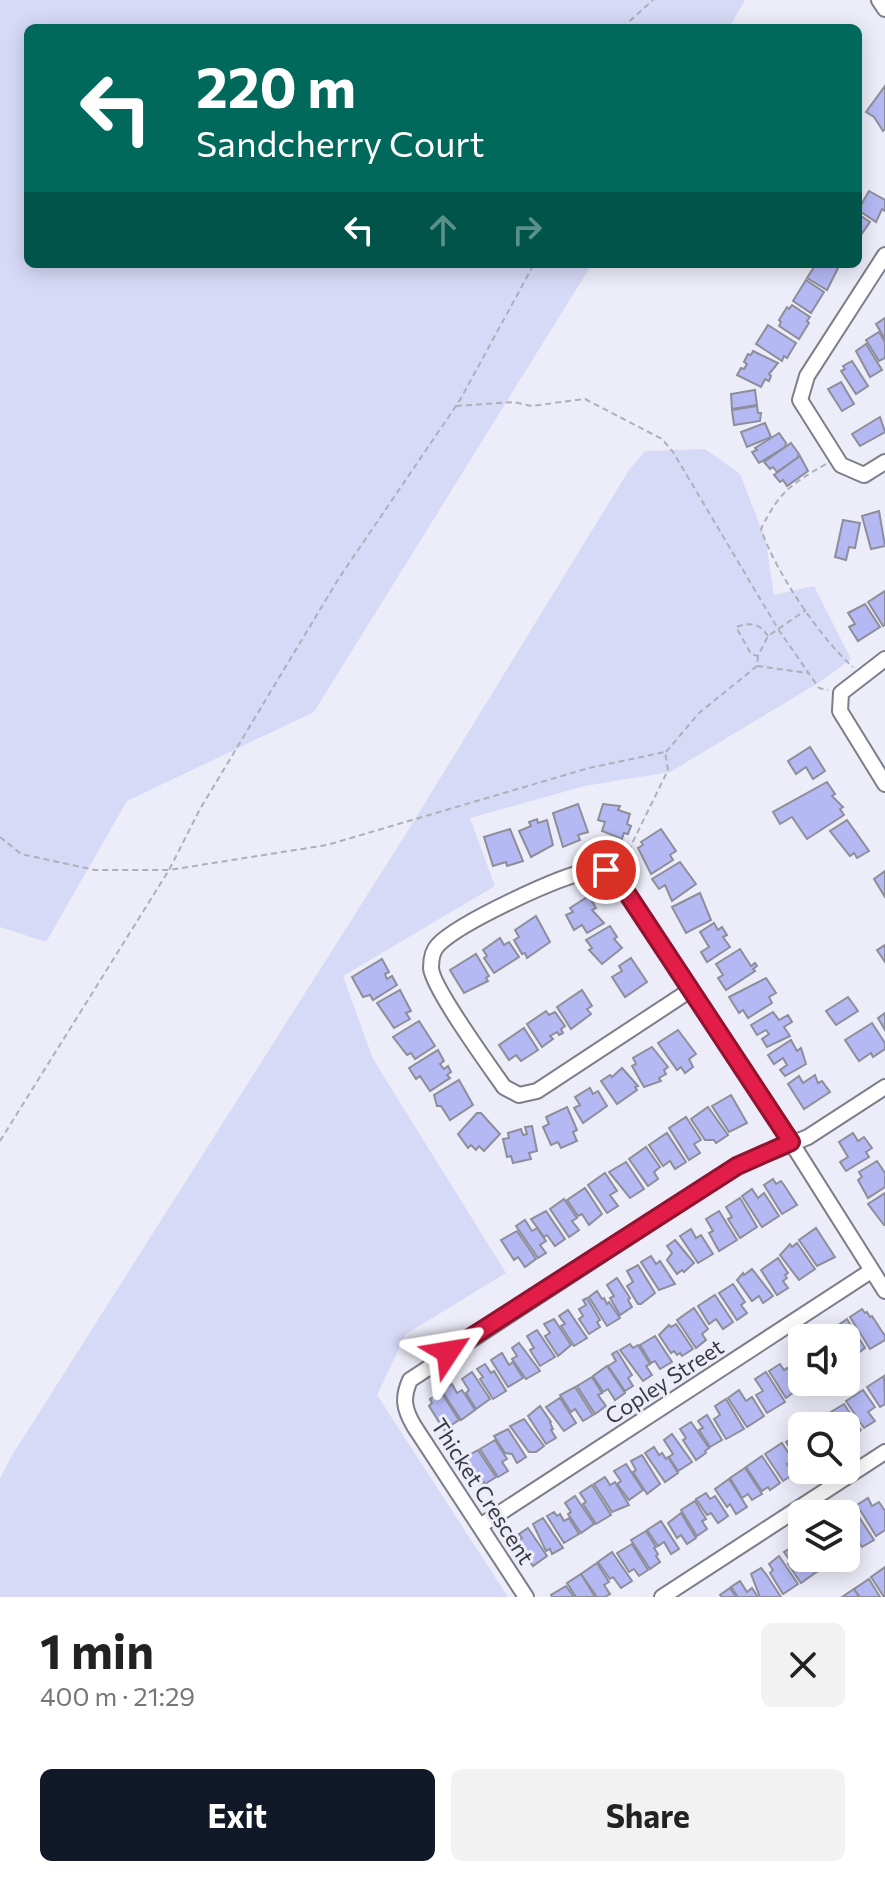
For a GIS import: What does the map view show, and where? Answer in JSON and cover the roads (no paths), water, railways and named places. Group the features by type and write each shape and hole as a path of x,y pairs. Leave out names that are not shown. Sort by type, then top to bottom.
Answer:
{"street":[{"path":"879,0 885,9"},
{"path":"885,255 807,376 800,400 841,465 864,475 885,462"},
{"path":"885,659 841,693 840,711 885,784"},
{"path":"689,991 537,1091 519,1095 504,1087 433,980 432,958 436,946 523,895 591,870 606,870 615,875 885,1291"},
{"name":"Thicket Crescent","path":"526,1597 405,1411 404,1394 410,1380 737,1166 808,1137 885,1087"},
{"name":"Copley Street","path":"480,1526 871,1271"},
{"path":"662,1597 885,1452"}]}
